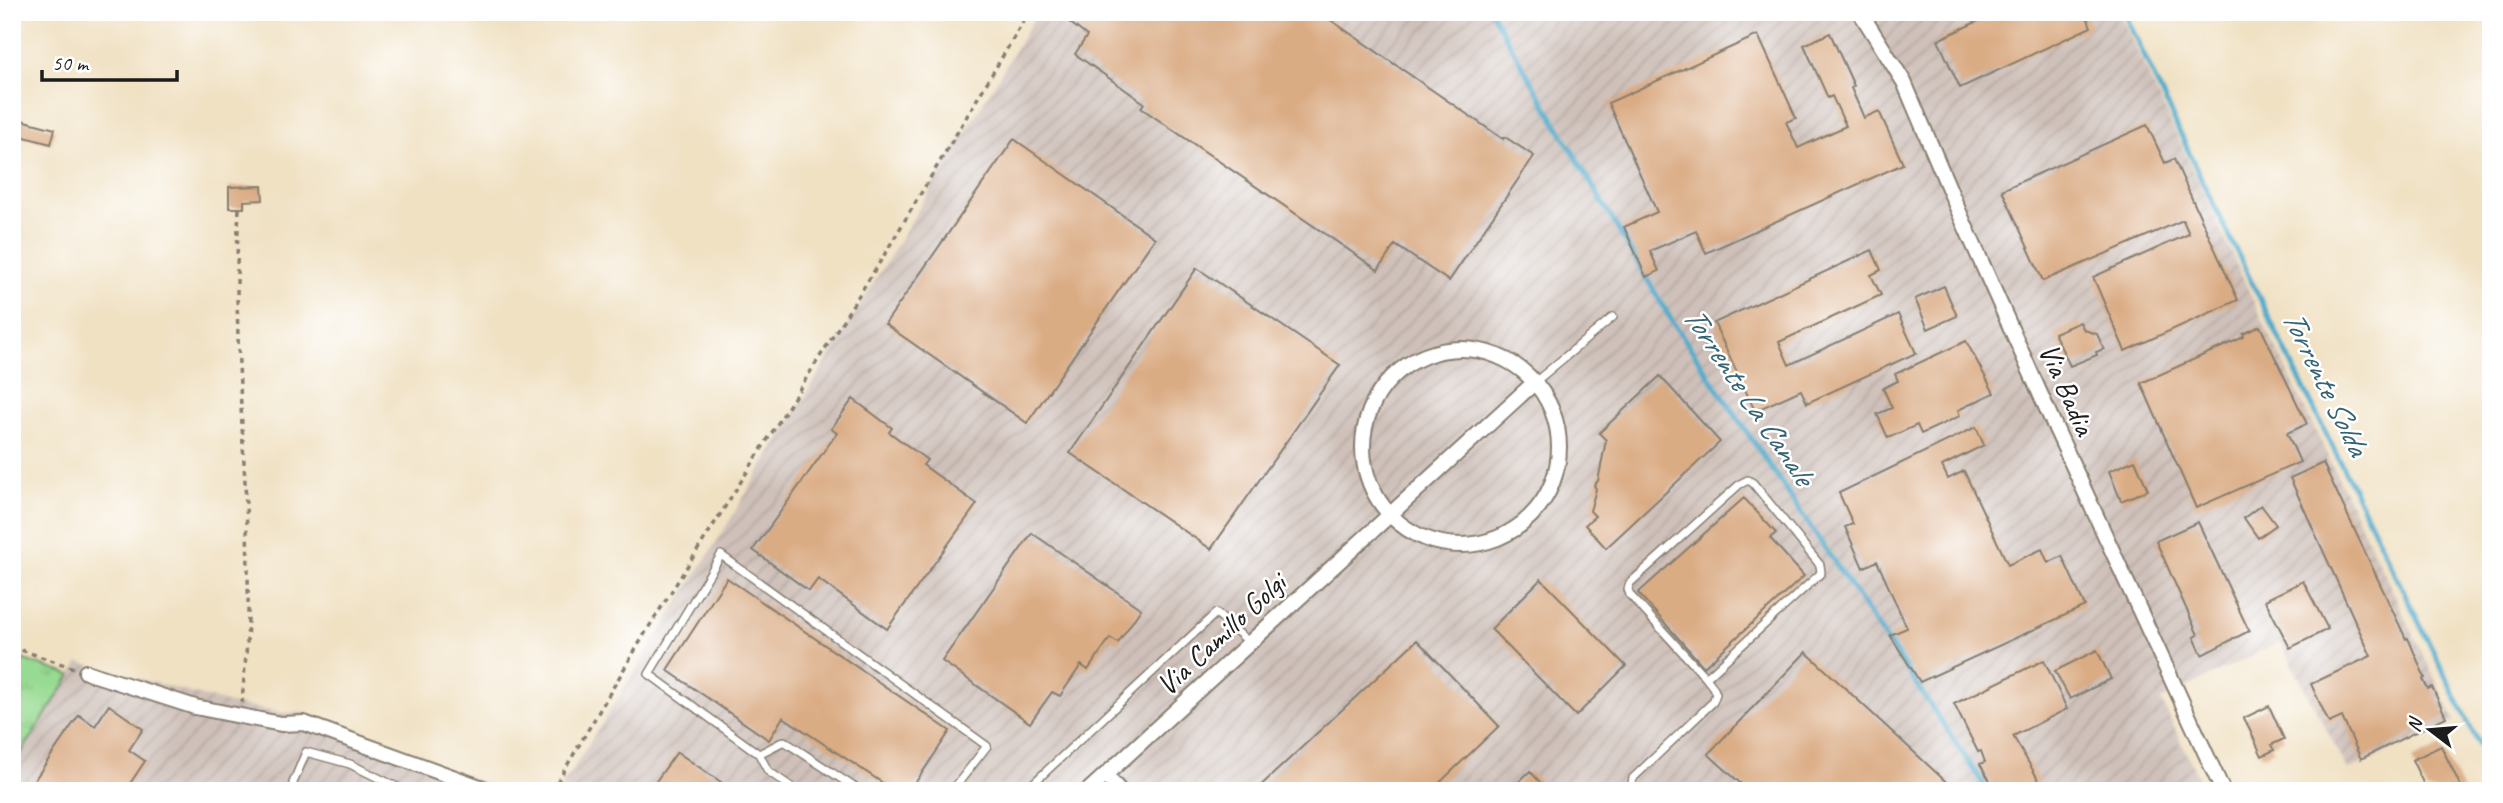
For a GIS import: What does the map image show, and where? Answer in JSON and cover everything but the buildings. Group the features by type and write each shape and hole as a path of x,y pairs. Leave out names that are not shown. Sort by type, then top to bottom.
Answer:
{"street":[{"name":"Via Badia","path":"1860,12 1904,82 2051,418 2223,791"},
{"path":"1451,349 1482,351 1511,362 1535,382 1552,412 1559,445 1554,478 1538,508 1513,531 1481,543 1447,545 1415,535 1388,514 1371,488 1363,458 1364,427 1375,398 1395,374 1421,357 1451,349"},
{"name":"Via Camillo Golgi","path":"1088,791 1535,382"},
{"path":"86,672 195,707 281,724 304,723 491,791"},
{"path":"1105,775 1121,791"}],"lane":[{"path":"1535,382 1613,317"},
{"path":"1633,791 1633,778 1715,698 1715,690 1630,595 1630,583 1740,484 1748,480 1820,565 1821,573 1706,678"},
{"path":"797,791 768,771 759,754 649,674 721,555 987,746 951,791"},
{"path":"1025,791 1216,613 1250,643"},
{"path":"759,754 784,741 860,791"},
{"path":"293,783 306,752 350,764 405,791"}],"path":[{"path":"552,791 646,630 883,257 1029,12"},
{"path":"239,209 236,263 237,342 248,614 242,715"},
{"path":"12,647 86,672"}],"shaded area":[{"path":"1038,12 2119,12 2261,317 2455,721 2348,770 2280,642 2161,700 2205,791 559,791 719,538"},
{"path":"79,662 231,704 285,713 303,713 505,791 12,791 12,767"}],"green space":[{"path":"12,656 71,675 12,767"}],"waterway":[{"name":"Torrente La Canale","path":"1491,12 1667,313 1988,791"},
{"name":"Torrente Solda","path":"2124,12 2204,185 2491,769"}]}
